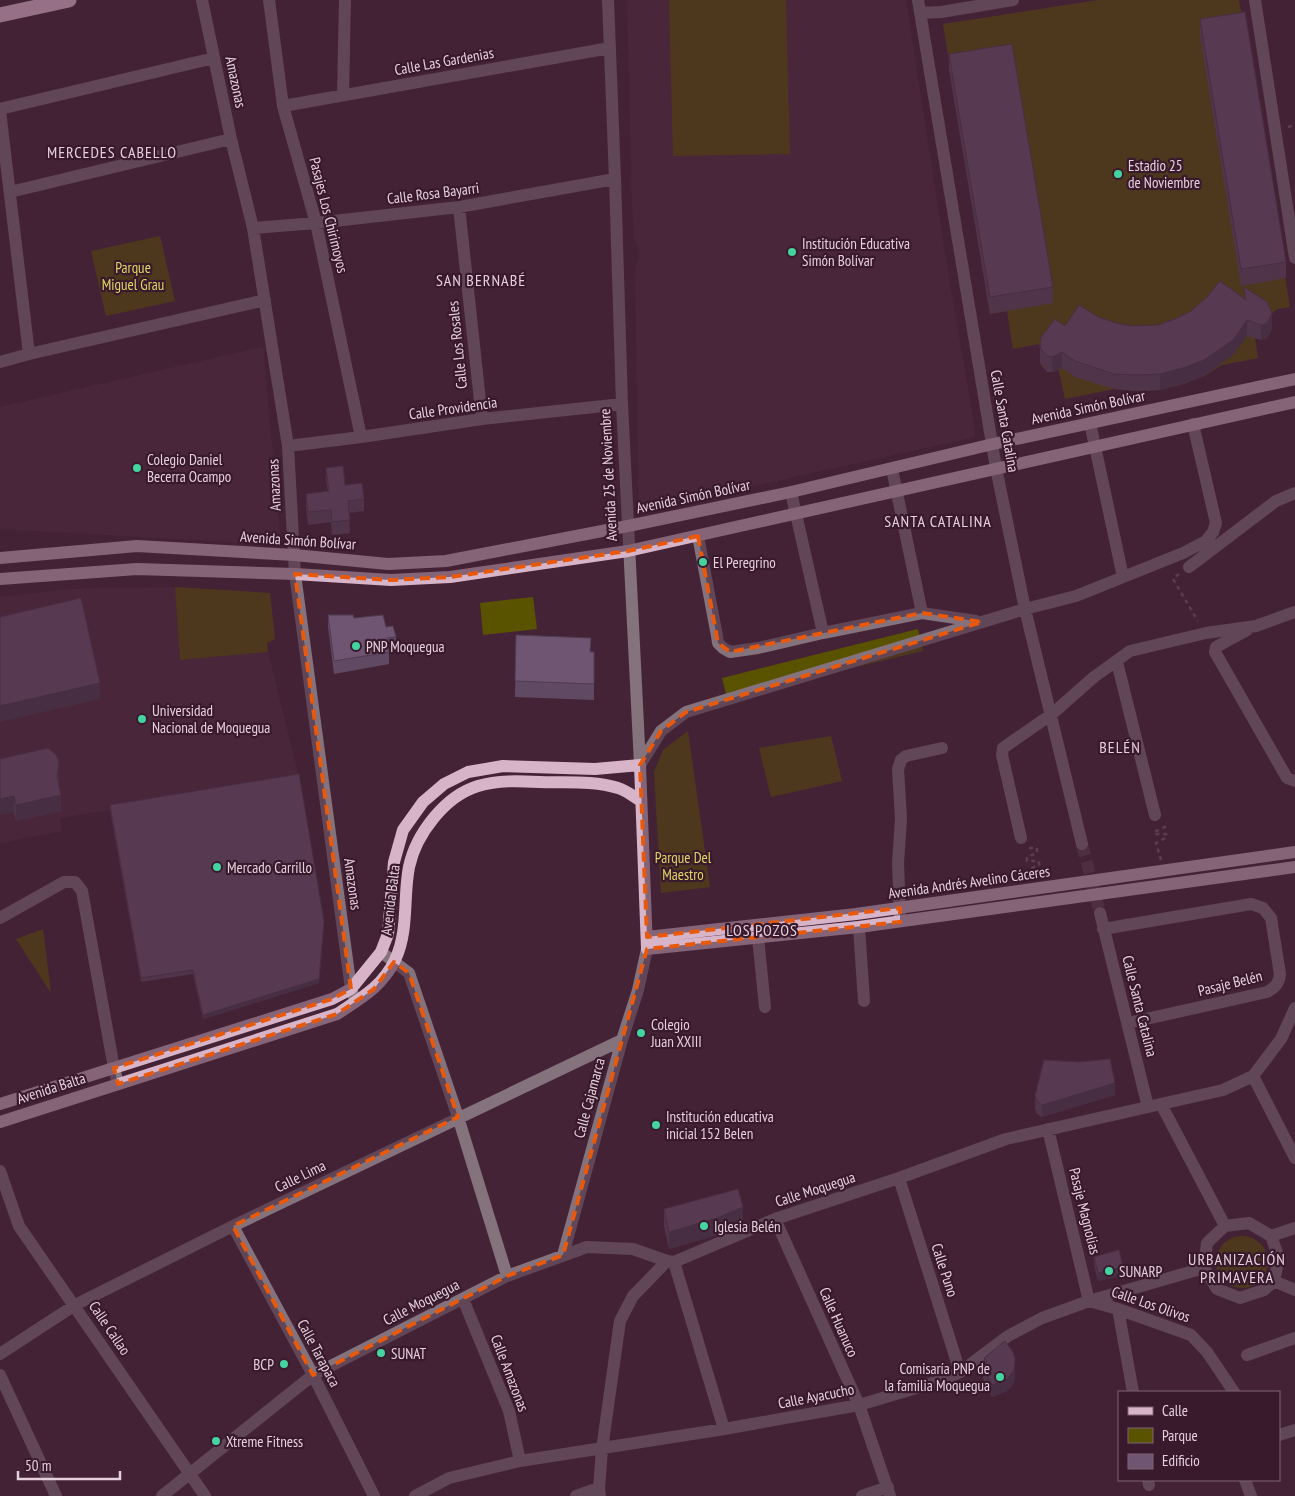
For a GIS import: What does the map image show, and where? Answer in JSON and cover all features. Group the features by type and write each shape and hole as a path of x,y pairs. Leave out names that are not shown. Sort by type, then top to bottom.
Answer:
{"highway":[{"path":"0,15 70,0"}],"main road":[{"name":"Avenida Simón Bolívar","path":"0,558 137,546 294,555 388,564 446,561 792,492 993,444 1295,379"},
{"path":"0,579 138,568 391,580 450,577 628,551 1295,402"},
{"path":"1168,406 1172,429"},
{"path":"137,546 138,568"},
{"name":"Avenida 25 de Noviembre","path":"640,765 647,943"},
{"name":"Avenida Balta","path":"0,1104 332,999 351,989 381,952 388,934 394,862 403,830 423,802 444,784 468,772 504,766 595,769 640,765"},
{"name":"Avenida Balta","path":"0,1122 337,1014 374,990 394,962 402,943 409,866 418,840 435,815 455,798 477,786 506,781 596,783 619,788 641,802"},
{"name":"Avenida Andrés Avelino Cáceres","path":"647,943 1295,852"},
{"name":"Avenida Andrés Avelino Cáceres","path":"647,943 758,938 859,927 1295,867"}],"street":[{"name":"Amazonas","path":"202,0 253,228 288,446 295,574 351,989 356,1001"},
{"name":"Pasajes Los Chirimoyos","path":"269,0 284,106 316,223 361,437"},
{"path":"343,95 345,0"},
{"name":"Avenida 25 de Noviembre","path":"608,0 628,551 640,765"},
{"name":"Calle Santa Catalina","path":"918,0 996,468 1025,609 1082,844"},
{"path":"920,13 941,12 1013,0"},
{"path":"1255,0 1295,258"},
{"name":"Calle Las Gardenias","path":"284,106 610,48"},
{"path":"29,354 0,110 214,58"},
{"path":"10,192 232,139"},
{"name":"Calle Rosa Bayarri","path":"253,228 459,207 615,179"},
{"name":"Calle Los Rosales","path":"459,207 482,419"},
{"path":"0,362 265,300"},
{"name":"Calle Providencia","path":"288,446 482,419 622,404"},
{"path":"1090,423 1123,577"},
{"path":"640,765 661,731 686,712 1025,609 1076,596 1183,553 1206,541 1213,532 1216,522 1193,424"},
{"path":"892,469 922,613"},
{"path":"792,492 823,633"},
{"path":"1189,567 1276,500 1295,493"},
{"path":"698,536 716,636 718,643 730,652 758,648 922,613 982,622"},
{"path":"1295,612 1256,626 1216,647 1215,652 1287,778 1295,781"},
{"path":"1021,838 1002,755 1003,748 1052,714 1094,677 1130,651 1206,634 1256,626"},
{"path":"1117,662 1155,816"},
{"path":"900,922 898,864 901,819 898,769 901,760 906,756 942,748"},
{"path":"0,918 64,882 75,882 82,891 118,1084"},
{"name":"Pasaje Belén","path":"1103,929 1251,904 1263,908 1271,918 1280,974 1279,982 1275,988 1268,992 1128,1023"},
{"name":"Calle Santa Catalina","path":"1100,913 1128,1023 1154,1106 1225,1226"},
{"path":"859,927 864,1001"},
{"path":"758,938 765,1006"},
{"name":"Calle Cajamarca","path":"563,1255 622,1040 638,990 647,943"},
{"path":"381,952 409,972 458,1117 507,1276"},
{"name":"Calle Moquegua","path":"162,1496 313,1375 507,1276 587,1247 632,1249 670,1261 775,1219 899,1178 1006,1139 1223,1090 1253,1076 1281,1039 1295,1008"},
{"name":"Calle Lima","path":"0,1354 75,1306 458,1117 622,1040"},
{"path":"1253,1076 1295,1158"},
{"name":"Pasaje Magnolias","path":"1048,1129 1089,1301"},
{"name":"Calle Callao","path":"0,1171 19,1226 205,1496"},
{"name":"Calle Puno","path":"899,1178 960,1372"},
{"name":"Calle Huanuco","path":"775,1219 859,1405 889,1492"},
{"path":"1249,1223 1271,1236 1279,1258 1274,1281 1264,1290 1240,1298 1217,1289 1204,1268 1207,1243 1225,1226 1249,1223"},
{"name":"Calle Tarapaca","path":"234,1226 313,1375 374,1496"},
{"path":"1271,1236 1295,1228"},
{"path":"576,1496 599,1492 602,1449 620,1320 633,1296 670,1261 724,1429"},
{"name":"Calle Ayacucho","path":"415,1496 449,1478 520,1461 724,1429 859,1405 943,1380 960,1372 1008,1336 1042,1318 1089,1301 1204,1268"},
{"path":"1274,1281 1295,1290"},
{"name":"Calle Amazonas","path":"463,1299 510,1411 520,1461"},
{"name":"Calle Los Olivos","path":"1089,1301 1118,1309 1191,1335 1207,1352 1233,1391"},
{"path":"1118,1309 1133,1391"},
{"path":"1247,1355 1295,1338"},
{"path":"0,1375 56,1496"},
{"path":"1280,1434 1295,1430"},
{"path":"1245,1481 1251,1496"},
{"path":"862,1496 889,1492"}],"path":[{"path":"1163,561 1167,569 1176,568 1179,573 1173,579 1206,634"},
{"path":"1155,816 1152,821 1153,824 1164,824 1165,827 1154,832 1154,834 1166,834 1167,837 1156,843 1164,870"},
{"path":"1021,838 1023,849 1037,848 1037,853 1026,857 1027,861 1039,861 1040,865 1029,869 1032,889"}],"highlighted area":[{"path":"698,536 718,643 730,652 922,613 982,622 686,712 661,731 640,765 647,937 900,908 900,922 647,949 563,1255 507,1276 313,1375 233,1226 458,1117 409,973 394,962 374,989 337,1014 118,1084 114,1068 332,999 351,989 295,574 391,580 450,577 628,551"}],"shaded area":[{"name":"Institución Educativa Simón Bolívar","path":"627,0 906,0 975,437 639,511 635,268 640,256 639,248 634,239 632,202"},
{"name":"Colegio Daniel Becerra Ocampo","path":"263,347 281,545 0,529 0,407"},
{"name":"Universidad Nacional de Moquegua","path":"175,587 181,660 268,652 299,778 60,818 62,831 0,843 0,597 69,589"}],"green space":[{"path":"669,0 786,0 790,154 673,156"},
{"name":"Estadio 25 de Noviembre","path":"1098,0 1239,0 1290,307 1277,309 1267,318 1271,328 1269,335 1267,338 1255,339 1258,358 1222,365 1204,376 1160,390 1114,389 1065,399 1058,368 1052,372 1043,368 1040,363 1041,353 1044,349 1038,344 1013,349 1007,311 990,314 943,24"},
{"name":"Parque Miguel Grau","path":"160,236 175,301 106,316 91,251"},
{"path":"175,587 270,593 275,639 267,643 268,652 180,660"},
{"path":"533,597 537,629 483,635 480,603"},
{"path":"918,629 923,651 727,698 722,678"},
{"name":"Parque Del Maestro","path":"688,731 710,887 661,893 654,772 663,750"},
{"path":"831,736 842,781 771,797 759,748"},
{"path":"43,929 51,993 16,939"},
{"path":"1242,1236 1252,1238 1260,1244 1266,1252 1268,1262 1266,1272 1260,1280 1252,1286 1242,1288 1232,1286 1224,1280 1218,1272 1216,1262 1218,1252 1224,1244 1232,1238"}],"building":[{"path":"1245,12 1286,262 1241,269 1200,19"},
{"path":"1012,44 1053,287 990,297 949,54"},
{"path":"1220,281 1246,300 1244,287 1267,302 1272,313 1267,323 1261,325 1247,320 1233,340 1204,360 1183,368 1160,374 1114,374 1075,361 1062,352 1052,357 1047,356 1040,348 1041,337 1055,319 1065,326 1079,305 1098,317 1116,323 1132,326 1158,325 1191,311 1207,297"},
{"path":"343,466 345,485 362,483 364,499 348,501 350,520 332,522 331,510 308,512 306,494 329,491 326,468"},
{"path":"81,598 100,683 0,706 0,617"},
{"path":"328,615 353,615 354,618 383,615 386,627 393,626 396,637 387,638 389,652 334,661"},
{"path":"516,635 591,638 590,652 594,652 594,684 515,681"},
{"path":"48,748 56,755 59,762 57,776 61,795 16,805 14,796 0,799 0,759"},
{"name":"Mercado Carrillo","path":"299,774 324,921 319,979 203,1015 193,970 141,978 110,805"},
{"path":"1110,1059 1115,1083 1042,1105 1037,1101 1035,1096 1044,1060 1079,1062"},
{"path":"738,1189 743,1207 717,1218 669,1232 664,1209"},
{"path":"1119,1250 1123,1267 1098,1273 1094,1257"},
{"path":"1005,1341 1013,1352 1015,1359 1014,1370 1007,1379 992,1385 983,1366 987,1362 984,1358"}],"tunnel":[{"path":"1082,844 1100,913"}],"place":[{"name":"Estadio 25 de Noviembre","path":"1118,174"},
{"name":"Institución Educativa Simón Bolívar","path":"792,252"},
{"name":"Colegio Daniel Becerra Ocampo","path":"137,468"},
{"name":"El Peregrino","path":"703,562"},
{"name":"PNP Moquegua","path":"356,646"},
{"name":"Universidad Nacional de Moquegua","path":"142,719"},
{"name":"Mercado Carrillo","path":"217,867"},
{"name":"Colegio Juan XXIII","path":"641,1033"},
{"name":"Institución educativa inicial 152 Belen","path":"656,1125"},
{"name":"Iglesia Belén","path":"704,1226"},
{"name":"SUNARP","path":"1109,1271"},
{"name":"SUNAT","path":"381,1353"},
{"name":"BCP","path":"284,1364"},
{"name":"Comisaría PNP de la familia Moquegua","path":"1000,1377"},
{"name":"Xtreme Fitness","path":"216,1441"}],"district":[{"name":"MERCEDES CABELLO","path":"112,152"},
{"name":"SAN BERNABÉ","path":"481,280"},
{"name":"SANTA CATALINA","path":"938,521"},
{"name":"BELÉN","path":"1120,747"},
{"name":"LOS POZOS","path":"762,930"},
{"name":"URBANIZACIÓN PRIMAVERA","path":"1237,1268"}]}
